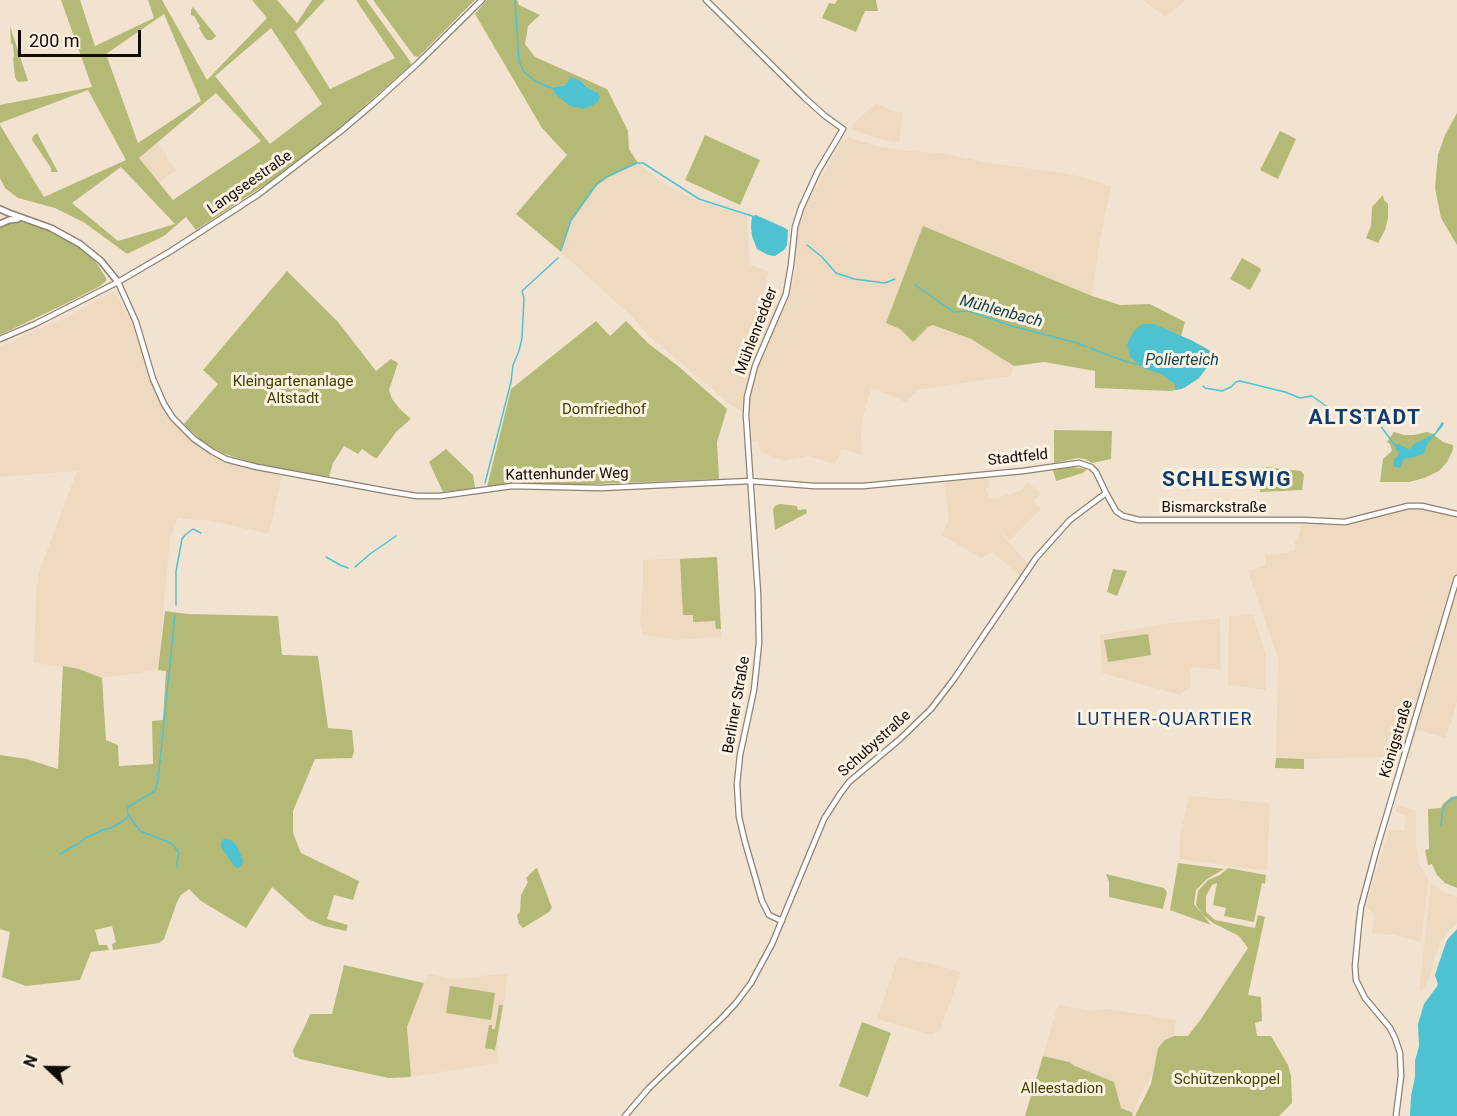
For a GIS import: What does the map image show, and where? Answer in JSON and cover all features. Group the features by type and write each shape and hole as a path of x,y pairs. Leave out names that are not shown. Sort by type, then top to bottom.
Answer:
{"main road":[{"path":"0,209 51,228 81,244 101,261 118,282"},
{"path":"0,224 15,219 26,219"}],"street":[{"name":"Langseestraße","path":"0,339 118,282 200,233 259,194 296,167 375,102 482,0"},
{"name":"Mühlenredder","path":"706,0 811,104 843,129 801,208 795,227 786,294 752,376 746,415 750,481"},
{"name":"Kattenhunder Weg","path":"118,282 136,322 153,379 173,418 202,446 226,459 257,467 417,496 440,496 512,486 601,488 750,481 863,486 917,481"},
{"name":"Stadtfeld","path":"917,481 1079,463 1091,467 1096,472 1106,493"},
{"name":"Berliner Straße","path":"750,481 759,643 754,690 740,755 737,784 739,817 762,901 769,915 782,921"},
{"name":"Schubystraße","path":"625,1116 736,1003 751,983 782,921 821,826 849,782 900,739 930,709 954,679 1036,558 1070,520 1106,493"},
{"name":"Bismarckstraße","path":"1106,493 1116,511 1123,516 1139,520 1345,522 1408,506 1422,506 1457,514"},
{"name":"Königstraße","path":"1396,1116 1401,1076 1400,1053 1390,1028 1365,998 1356,980 1355,966 1361,907 1457,578"}],"shaded area":[{"path":"1143,0 1186,0 1165,17"},
{"path":"876,103 892,111 903,113 899,143 853,129 853,124"},
{"path":"849,137 876,146 941,153 989,163 1063,173 1111,186 1092,296 923,226 900,329 913,342 933,325 971,339 1014,366 1011,376 919,390 905,402 877,390 871,390 863,416 862,455 842,449 835,464 808,456 784,461 761,452 758,442 751,441 751,412 741,411 731,405 651,338 631,316 561,252 571,222 597,185 638,163 665,184 696,200 747,216 750,265 769,271 762,298 785,309 796,270 796,243 805,208 841,142"},
{"path":"157,143 176,170 159,183 139,158"},
{"path":"114,291 138,334 151,379 162,406 178,428 205,451 220,459 242,467 282,475 269,534 203,519 202,521 178,518 170,539 158,670 102,678 79,669 34,663 36,593 39,572 77,471 0,477 0,346 64,318"},
{"path":"987,478 990,487 986,488 989,498 993,497 993,499 1020,491 1028,482 1041,494 1034,501 1041,509 1009,541 999,527 1005,538 1028,564 1020,576 992,552 981,558 941,535 949,520 944,482"},
{"path":"1425,503 1457,511 1457,702 1446,738 1417,730 1411,757 1276,758 1278,658 1248,571 1266,565 1265,555 1295,550 1302,519 1334,520"},
{"path":"717,557 721,637 677,640 643,635 640,621 643,560"},
{"path":"1253,615 1266,655 1266,690 1228,685 1229,616"},
{"path":"1220,618 1221,670 1190,667 1190,687 1180,695 1102,673 1100,635"},
{"path":"1189,796 1270,803 1267,871 1179,859 1180,835"},
{"path":"1397,805 1416,811 1416,846 1419,864 1428,878 1421,942 1395,935 1372,934 1374,915 1366,906 1389,829 1404,831 1406,816 1395,811"},
{"path":"1431,883 1445,893 1457,897 1457,923 1440,944 1430,977 1422,992 1419,989"},
{"path":"898,957 961,972 940,1030 931,1035 877,1019"},
{"path":"508,973 497,1051 499,1063 411,1077 407,1027 428,974 454,979"},
{"path":"1058,1005 1087,1010 1108,1009 1176,1020 1174,1036 1165,1040 1158,1048 1152,1076 1133,1113 1121,1108 1069,1062 1043,1056"}],"green space":[{"path":"61,0 80,0 95,46 154,18 148,0 162,0 207,80 267,18 252,0 277,0 297,23 312,0 325,0 295,32 330,89 395,58 356,0 366,0 411,65 320,145 274,179 196,230 186,217 164,236 127,254 85,223 55,208 18,198 5,188 0,178 0,125 44,197 126,160 88,90 0,123 0,105 92,87","holes":["164,14 201,101 138,143 106,54","271,28 322,104 270,144 215,76","216,93 261,141 173,200 139,158","121,167 175,224 118,241 72,203"]},
{"path":"373,0 475,0 418,57 414,56"},
{"path":"487,0 517,0 519,5 540,15 528,26 525,44 535,57 607,89 628,131 629,149 638,163 597,185 571,222 561,252 516,214 567,155 542,128 475,14","holes":["581,81 588,88 597,92 561,98 554,93 555,87"]},
{"path":"837,0 876,0 878,11 865,11 856,32 822,18 829,3 835,4"},
{"path":"193,7 216,36 212,40 205,38 194,16 191,15"},
{"path":"10,26 28,81 20,82 15,77"},
{"path":"1457,113 1457,245 1441,218 1435,188 1438,155 1445,135"},
{"path":"1280,131 1296,139 1278,179 1260,170"},
{"path":"37,133 58,172 51,172 51,168 32,140"},
{"path":"705,135 760,160 740,205 685,180"},
{"path":"1383,195 1388,204 1388,218 1378,243 1366,238 1371,226 1372,207"},
{"path":"14,221 50,230 67,239 96,262 106,281 71,301 0,335 0,226"},
{"path":"923,226 1092,296 1120,305 1150,304 1185,322 1181,336 1216,355 1199,378 1182,389 1170,391 1095,388 1095,371 1044,362 1014,366 971,339 933,325 913,342 900,329 886,323"},
{"path":"1242,258 1261,270 1250,290 1230,279"},
{"name":"Kleingartenanlage Altstadt","path":"287,271 338,322 376,371 391,359 398,363 389,390 392,399 411,419 397,431 377,458 362,449 358,454 344,446 333,463 329,477 256,464 222,453 201,440 184,424 218,384 203,370"},
{"name":"Domfriedhof","path":"596,321 610,336 626,321 649,344 727,409 717,442 719,479 569,485 518,483 487,487 511,389"},
{"path":"1054,430 1112,431 1111,459 1092,463 1078,458 1054,463"},
{"path":"1394,432 1414,435 1427,432 1453,445 1453,450 1439,471 1424,478 1409,482 1380,482 1383,459 1392,451 1387,442"},
{"path":"446,449 473,475 475,488 443,492 429,462"},
{"path":"1071,467 1087,469 1083,473 1056,481 1053,470"},
{"path":"1266,467 1301,471 1304,475 1302,490 1260,492"},
{"path":"780,504 797,506 798,510 806,509 807,513 775,530 773,509"},
{"path":"717,557 721,629 716,629 715,621 693,622 693,615 683,615 680,559"},
{"path":"1113,569 1127,571 1117,596 1107,592"},
{"path":"165,611 187,614 278,616 282,655 318,656 328,728 352,730 354,751 352,758 315,759 293,811 293,833 301,853 359,881 353,900 334,895 327,919 348,925 346,931 324,926 308,919 272,887 246,928 201,901 189,889 181,895 177,902 164,939 159,943 113,950 112,944 116,942 112,926 95,930 99,945 107,945 109,950 91,952 80,980 26,986 2,977 10,932 0,929 0,755 27,759 58,769 63,666 79,669 102,678 106,740 118,745 119,766 153,764 152,721 163,720 166,671 158,670"},
{"path":"1148,634 1151,655 1108,662 1104,640"},
{"path":"1276,758 1304,759 1304,769 1275,768"},
{"path":"1457,796 1457,888 1445,883 1437,875 1432,864 1428,865 1425,850 1429,849 1428,809 1441,808 1451,797"},
{"path":"1178,863 1224,869 1207,879 1196,890 1194,904 1211,925 1170,910"},
{"path":"537,868 552,908 523,928 519,924 517,915 520,912 521,895 528,882 526,878"},
{"name":"Schützenkoppel","path":"1228,868 1266,875 1265,884 1262,883 1254,922 1224,916 1226,908 1213,905 1217,883 1212,885 1206,896 1206,912 1215,920 1255,928 1258,915 1265,917 1248,995 1261,997 1262,1021 1255,1023 1257,1036 1271,1036 1288,1065 1291,1076 1292,1103 1279,1116 1135,1116 1151,1084 1158,1048 1165,1040 1174,1036 1188,1036 1248,948 1239,936 1213,923 1196,905 1198,891 1208,880 1220,875"},
{"path":"1106,874 1164,888 1167,892 1163,909 1109,897 1109,882"},
{"path":"344,965 424,983 407,1027 411,1077 389,1078 294,1056 293,1050 310,1014 332,1014"},
{"path":"450,986 495,993 491,1020 446,1013"},
{"path":"499,1005 503,1005 495,1050 485,1048 489,1025 495,1029"},
{"path":"862,1022 891,1033 868,1097 839,1086"},
{"name":"Alleestadion","path":"1043,1056 1069,1062 1114,1082 1121,1108 1133,1113 1132,1116 1025,1116"}],"water":[{"path":"571,77 597,92 600,97 597,103 584,109 570,106 554,93 554,87 565,85"},
{"path":"756,215 788,230 787,245 775,256 757,249 751,227 752,216"},
{"name":"Polierteich","path":"1142,324 1154,324 1193,341 1216,355 1199,378 1184,388 1175,390 1175,384 1161,374 1146,369 1130,357 1127,344 1134,331"},
{"path":"1442,422 1444,423 1442,427 1428,443 1424,453 1404,459 1400,468 1393,466 1395,457 1399,453 1395,445 1411,448 1414,444 1435,433"},
{"path":"223,839 232,840 237,846 243,860 242,865 238,868 221,847"},
{"path":"1457,929 1457,1116 1410,1116 1415,1061 1419,1046 1418,1024 1424,1004 1438,985 1435,975 1447,940"}],"waterway":[{"name":"Mühlenbach","path":"515,0 519,61 524,72 537,82 554,89"},
{"path":"561,250 571,220 596,185 606,177 637,163 643,163 699,199 752,216"},
{"name":"Mühlenbach","path":"807,245 836,273 854,279 885,283 895,279"},
{"path":"485,483 511,382 513,365 522,338 524,298 522,291 558,258"},
{"name":"Mühlenbach","path":"915,285 954,312 969,311 1087,347"},
{"name":"Mühlenbach","path":"1090,348 1140,365"},
{"name":"Mühlenbach","path":"1203,386 1222,391 1240,381 1300,398 1312,396 1329,408"},
{"name":"Mühlenbach","path":"1346,411 1379,424 1395,445"},
{"path":"176,605 176,571 182,539 193,529 201,533"},
{"path":"355,567 396,536"},
{"path":"326,557 348,568"},
{"path":"175,615 158,780 155,791 128,807 127,810 140,831 174,846 179,853 177,867"},
{"path":"1441,826 1442,812 1446,804 1457,797"},
{"path":"60,854 87,837 122,822 128,815"}],"district":[{"name":"ALTSTADT","path":"1365,419"},
{"name":"SCHLESWIG","path":"1227,481"},
{"name":"LUTHER-QUARTIER","path":"1165,720"}]}
